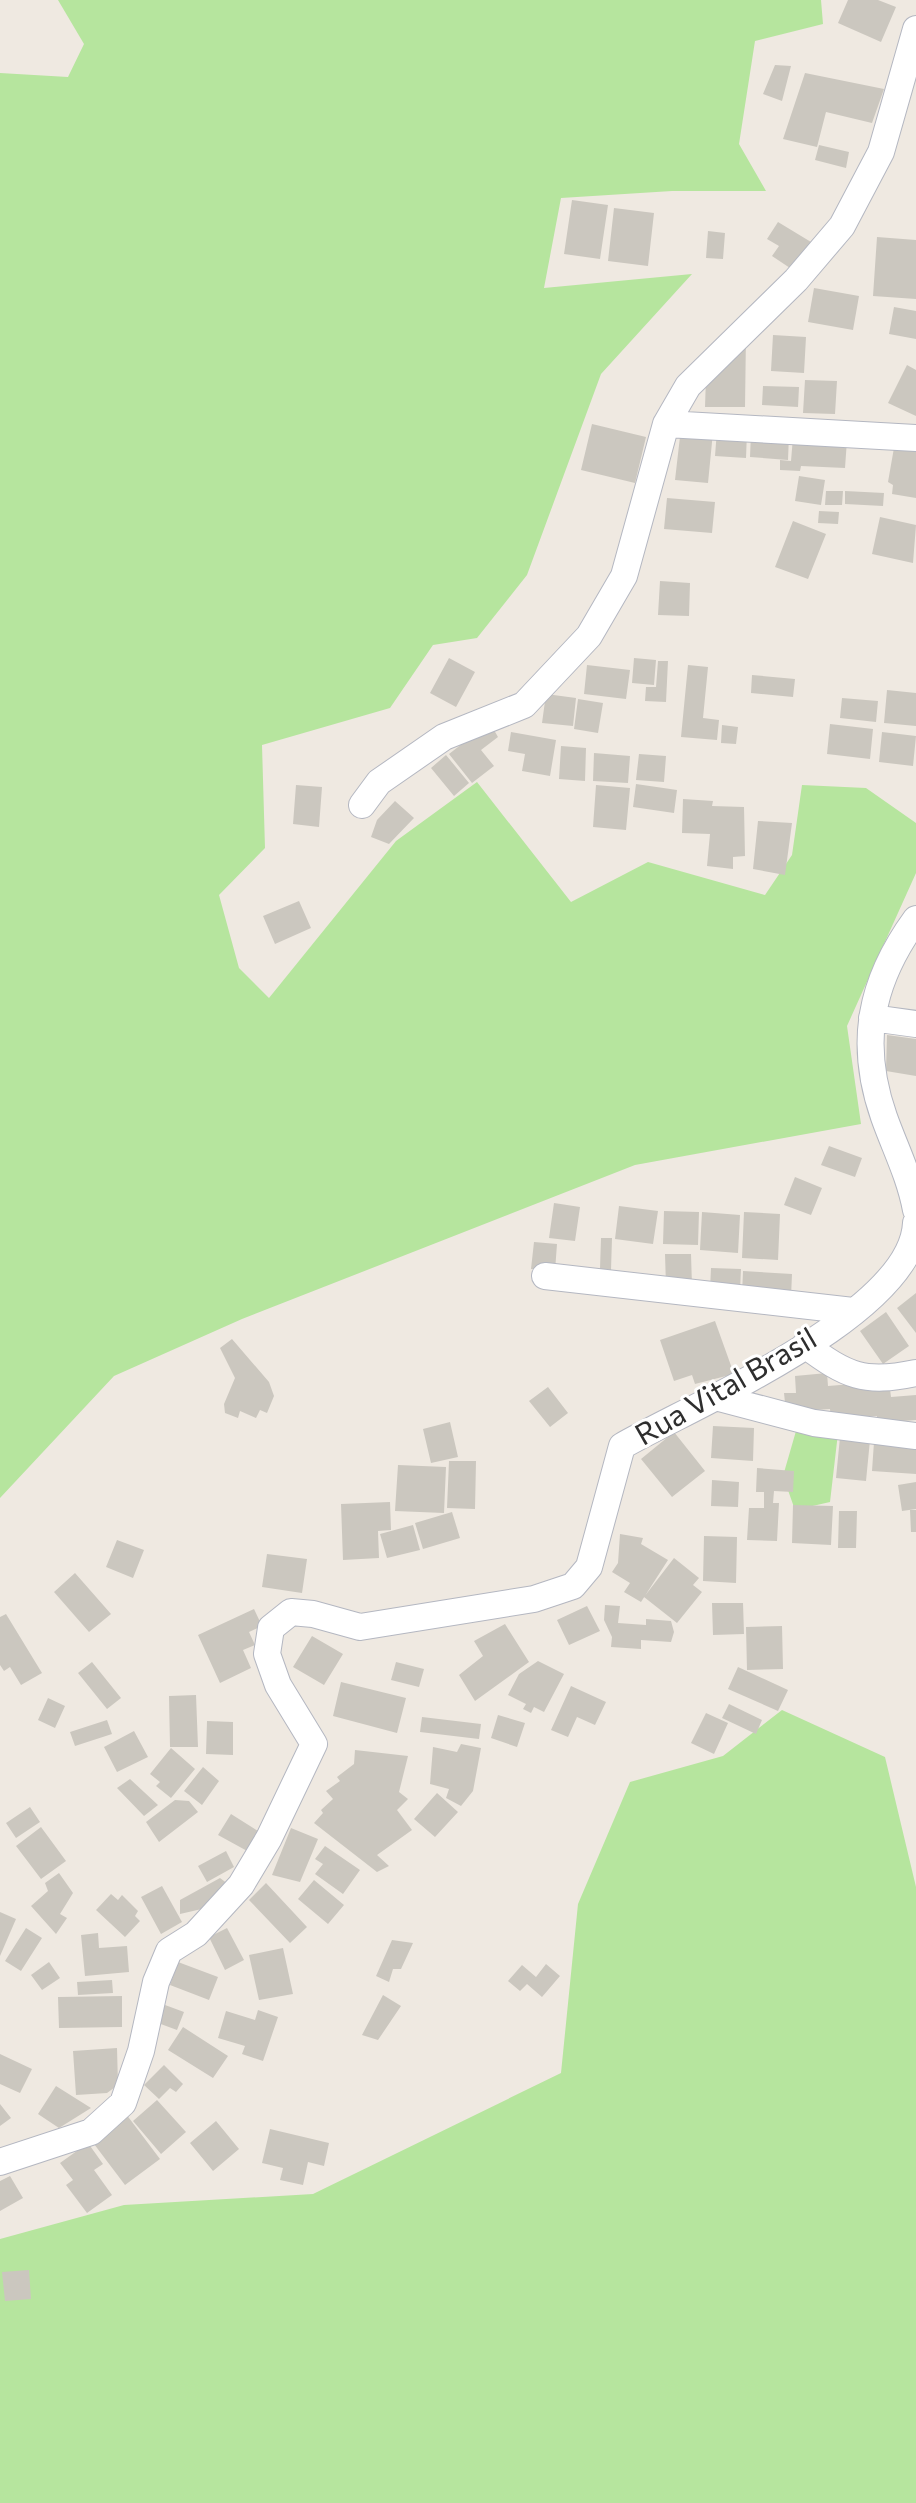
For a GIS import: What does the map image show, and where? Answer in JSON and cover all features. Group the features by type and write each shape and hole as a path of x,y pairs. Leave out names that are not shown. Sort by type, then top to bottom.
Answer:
{"street":[{"path":"362,805 379,782 444,737 524,705 589,636 624,576 666,424 688,386 796,280 842,226 881,152 916,29"},
{"path":"666,424 916,438"},
{"path":"916,919 886,969 868,1044 870,1071 911,1186 916,1210"},
{"path":"872,1018 916,1024"},
{"name":"Rua Vital Brasil","path":"0,2162 91,2132 123,2103 141,2051 156,1982 169,1951 196,1934 241,1885 269,1838 314,1744 274,1675 267,1654 271,1628 291,1612 313,1614 360,1627 534,1599 573,1586 589,1567 622,1446 669,1420 719,1398 853,1311 886,1285 903,1266 915,1241 916,1223"},
{"path":"545,1276 853,1311"},
{"path":"805,1345 838,1369 855,1377 884,1380 916,1373"},
{"path":"719,1398 814,1423 916,1436"}],"green space":[{"path":"58,0 821,0 823,24 755,41 739,144 766,191 672,191 561,198 544,288 692,274 601,374 527,575 477,638 433,645 390,708 262,745 265,848 219,895 239,968 269,998 396,841 477,782 571,902 648,862 765,895 792,855 802,785 866,788 916,823 916,873 847,1026 861,1124 635,1165 242,1319 114,1376 0,1498 0,73 68,77 84,44"},
{"path":"796,1431 838,1433 830,1502 795,1510 783,1476"},
{"path":"782,1710 885,1757 916,1887 916,2503 0,2503 0,2239 124,2205 313,2194 561,2073 578,1904 630,1782 723,1756"}],"building":[{"path":"848,0 878,0 896,7 881,42 838,23"},
{"path":"775,65 791,66 782,101 763,94"},
{"path":"805,73 884,89 872,123 826,112 817,147 783,139"},
{"path":"819,145 849,152 846,168 815,160"},
{"path":"572,200 608,205 600,259 564,254"},
{"path":"614,208 654,213 648,266 608,261"},
{"path":"778,222 811,242 793,270 772,256 779,246 767,239"},
{"path":"708,231 725,233 723,259 706,258"},
{"path":"877,237 916,240 916,299 873,296"},
{"path":"814,288 859,296 853,330 808,322"},
{"path":"894,307 916,311 916,339 889,334"},
{"path":"746,334 745,407 705,407 706,377"},
{"path":"773,335 806,337 804,373 771,371"},
{"path":"907,365 916,370 916,416 888,403"},
{"path":"805,380 837,381 835,414 803,413"},
{"path":"763,386 799,387 798,407 762,405"},
{"path":"592,424 646,437 635,483 581,470"},
{"path":"681,428 713,432 708,483 675,480"},
{"path":"717,430 747,432 746,458 715,456"},
{"path":"751,433 789,435 788,460 750,457"},
{"path":"793,437 847,440 845,468 801,466 800,471 780,470 780,460 791,461"},
{"path":"895,442 916,445 916,498 892,494 893,485 888,482"},
{"path":"799,476 825,480 821,505 795,501"},
{"path":"826,491 843,491 842,505 825,505"},
{"path":"845,491 884,493 883,506 845,504"},
{"path":"667,498 715,502 712,533 664,529"},
{"path":"819,511 839,512 838,524 818,523"},
{"path":"880,517 916,525 913,563 872,554"},
{"path":"793,521 826,534 808,579 775,567"},
{"path":"660,581 690,583 689,616 658,615"},
{"path":"449,658 475,672 456,707 430,693"},
{"path":"634,658 656,660 654,685 632,683"},
{"path":"658,661 668,661 666,702 645,701 646,687 656,687"},
{"path":"587,665 630,670 626,699 584,694"},
{"path":"688,665 708,667 703,718 719,720 717,740 681,737"},
{"path":"752,675 795,679 793,697 751,693"},
{"path":"887,690 916,693 916,726 884,723"},
{"path":"546,694 576,698 573,726 542,723"},
{"path":"842,698 878,701 876,722 840,718"},
{"path":"578,699 603,703 598,733 574,729"},
{"path":"830,724 873,729 870,759 827,754"},
{"path":"722,725 738,727 736,744 721,743"},
{"path":"494,730 498,737 481,750 494,766 472,783 449,754 467,740"},
{"path":"511,732 556,740 550,776 522,771 525,754 508,751"},
{"path":"882,732 916,736 913,766 879,762"},
{"path":"561,746 586,748 585,781 559,779"},
{"path":"594,753 630,756 628,783 593,781"},
{"path":"639,754 666,756 664,782 636,780"},
{"path":"446,755 469,783 454,796 431,768"},
{"path":"636,784 677,790 674,813 633,807"},
{"path":"296,785 322,787 319,827 293,824"},
{"path":"596,785 630,788 626,830 593,827"},
{"path":"683,799 713,801 712,806 744,807 745,856 733,857 733,869 707,866 710,834 682,833"},
{"path":"395,801 414,818 389,844 371,837 377,820"},
{"path":"758,821 792,823 785,875 753,869"},
{"path":"299,901 311,928 275,944 263,916"},
{"path":"887,1035 916,1039 916,1076 886,1071"},
{"path":"829,1146 862,1158 855,1177 821,1165"},
{"path":"795,1177 822,1188 811,1215 784,1205"},
{"path":"554,1203 580,1207 575,1241 549,1238"},
{"path":"619,1206 658,1211 653,1244 615,1239"},
{"path":"664,1211 699,1212 698,1245 663,1244"},
{"path":"702,1212 740,1215 738,1253 700,1250"},
{"path":"744,1212 780,1214 778,1260 742,1258"},
{"path":"601,1238 612,1238 611,1270 600,1269"},
{"path":"534,1242 557,1244 555,1271 531,1269"},
{"path":"665,1254 691,1254 692,1286 666,1286"},
{"path":"711,1268 741,1269 740,1291 710,1290"},
{"path":"743,1271 792,1274 791,1297 742,1295"},
{"path":"916,1293 916,1333 897,1308"},
{"path":"886,1312 909,1346 883,1364 860,1331"},
{"path":"715,1321 734,1374 695,1384 692,1375 674,1381 660,1340"},
{"path":"232,1339 269,1382 274,1396 267,1413 260,1410 256,1418 240,1411 238,1418 225,1413 224,1404 235,1378 220,1348"},
{"path":"827,1373 828,1386 889,1381 891,1397 916,1395 916,1420 877,1423 877,1416 831,1420 830,1409 786,1412 784,1393 796,1393 795,1376"},
{"path":"548,1387 568,1413 550,1427 529,1401"},
{"path":"450,1422 458,1457 431,1463 423,1429"},
{"path":"713,1426 754,1428 753,1461 711,1458"},
{"path":"674,1432 705,1471 672,1497 641,1459"},
{"path":"840,1437 870,1440 866,1481 836,1478"},
{"path":"874,1442 916,1445 916,1474 872,1471"},
{"path":"449,1461 476,1461 475,1509 447,1508"},
{"path":"398,1465 446,1467 444,1513 395,1511"},
{"path":"757,1468 794,1471 793,1492 774,1491 773,1503 779,1503 777,1541 747,1540 749,1508 764,1508 764,1492 756,1492"},
{"path":"712,1480 739,1482 738,1507 711,1506"},
{"path":"916,1482 916,1509 902,1511 898,1485"},
{"path":"390,1502 391,1530 378,1531 379,1558 343,1560 341,1504"},
{"path":"793,1505 833,1506 831,1545 792,1543"},
{"path":"910,1510 916,1510 916,1532 911,1532"},
{"path":"839,1511 857,1511 856,1548 838,1548"},
{"path":"452,1512 460,1538 423,1549 415,1523"},
{"path":"413,1525 420,1550 387,1558 380,1534"},
{"path":"620,1534 643,1538 641,1544 668,1560 641,1602 624,1592 630,1583 612,1572 618,1563"},
{"path":"704,1536 737,1537 736,1583 703,1581"},
{"path":"117,1540 144,1550 133,1578 106,1567"},
{"path":"267,1554 307,1559 302,1593 262,1587"},
{"path":"674,1558 699,1578 693,1585 702,1592 677,1623 644,1597"},
{"path":"75,1573 111,1614 89,1632 54,1592"},
{"path":"712,1603 743,1603 744,1634 713,1635"},
{"path":"605,1605 620,1606 618,1623 646,1625 646,1619 671,1621 674,1632 671,1642 641,1640 641,1649 611,1647 612,1637 604,1620"},
{"path":"587,1606 600,1631 569,1645 557,1620"},
{"path":"254,1609 262,1626 249,1632 255,1645 243,1650 251,1668 220,1683 198,1635"},
{"path":"6,1614 42,1673 21,1685 10,1667 4,1671 0,1665 0,1617"},
{"path":"505,1624 529,1662 475,1701 459,1675 483,1656 474,1641"},
{"path":"782,1626 783,1669 747,1670 746,1627"},
{"path":"312,1636 343,1654 324,1685 293,1667"},
{"path":"538,1661 564,1674 544,1712 534,1707 531,1713 523,1709 526,1704 508,1695 519,1674"},
{"path":"92,1662 121,1698 107,1709 78,1673"},
{"path":"396,1662 424,1669 419,1687 391,1680"},
{"path":"738,1667 788,1690 778,1711 728,1689"},
{"path":"341,1682 406,1698 397,1733 333,1716"},
{"path":"571,1686 606,1702 595,1725 577,1717 568,1737 551,1730"},
{"path":"196,1695 198,1747 170,1747 169,1696"},
{"path":"48,1698 65,1706 55,1728 38,1720"},
{"path":"729,1704 762,1720 756,1734 722,1718"},
{"path":"706,1713 728,1723 714,1754 691,1743"},
{"path":"498,1715 525,1723 517,1747 491,1738"},
{"path":"422,1717 481,1724 479,1739 420,1732"},
{"path":"107,1720 112,1734 75,1746 70,1732"},
{"path":"207,1721 233,1722 233,1755 206,1754"},
{"path":"134,1731 148,1757 117,1772 104,1747"},
{"path":"461,1744 481,1748 473,1791 461,1806 446,1798 449,1789 430,1784 433,1747 457,1752"},
{"path":"171,1748 195,1769 171,1798 156,1786 160,1782 150,1774"},
{"path":"355,1750 408,1756 399,1792 408,1799 397,1810 412,1830 377,1855 389,1866 377,1872 314,1823 323,1813 321,1810 333,1799 326,1791 340,1781 337,1777 354,1764"},
{"path":"203,1767 219,1781 202,1805 184,1791"},
{"path":"130,1779 158,1805 144,1816 117,1788"},
{"path":"437,1793 458,1812 435,1837 414,1819"},
{"path":"175,1800 189,1801 198,1812 159,1842 146,1822"},
{"path":"30,1807 40,1822 16,1838 6,1823"},
{"path":"231,1814 261,1833 249,1852 218,1835"},
{"path":"41,1827 66,1861 41,1879 16,1846"},
{"path":"291,1828 318,1839 300,1882 272,1875"},
{"path":"325,1846 360,1870 343,1894 315,1874 323,1864 315,1859"},
{"path":"226,1851 234,1867 207,1882 198,1866"},
{"path":"59,1873 73,1893 60,1914 67,1918 56,1934 31,1906 48,1891 45,1883"},
{"path":"220,1878 228,1884 206,1908 180,1914 180,1900"},
{"path":"314,1880 344,1905 328,1924 298,1899"},
{"path":"266,1883 307,1927 290,1943 249,1900"},
{"path":"162,1886 182,1922 161,1934 141,1897"},
{"path":"111,1894 118,1900 122,1895 138,1911 135,1916 140,1921 125,1937 96,1910"},
{"path":"0,1912 16,1919 0,1956"},
{"path":"26,1928 42,1938 21,1971 5,1961"},
{"path":"227,1928 244,1960 225,1970 209,1937"},
{"path":"98,1933 99,1948 127,1946 129,1972 85,1976 81,1935"},
{"path":"392,1940 413,1943 401,1969 393,1969 389,1982 376,1976"},
{"path":"283,1948 293,1994 259,2000 249,1955"},
{"path":"49,1962 60,1978 42,1990 31,1975"},
{"path":"178,1962 218,1977 209,2000 170,1985"},
{"path":"546,1964 560,1976 542,1997 527,1984 520,1991 508,1981 522,1965 536,1977"},
{"path":"112,1980 113,1993 78,1995 77,1982"},
{"path":"383,1995 401,2006 378,2040 362,2035"},
{"path":"122,1996 122,2027 59,2028 58,1997"},
{"path":"165,2005 184,2012 177,2030 158,2023"},
{"path":"258,2010 278,2017 263,2061 242,2054 245,2046 218,2038 226,2011 255,2020"},
{"path":"183,2027 228,2056 213,2078 168,2050"},
{"path":"117,2048 118,2085 107,2093 76,2095 73,2051"},
{"path":"0,2054 32,2069 20,2093 0,2084"},
{"path":"164,2065 183,2084 176,2092 170,2088 159,2099 144,2085"},
{"path":"56,2086 91,2108 59,2128 38,2114"},
{"path":"157,2100 186,2132 161,2154 133,2121"},
{"path":"0,2104 11,2118 0,2126"},
{"path":"126,2114 160,2159 125,2185 91,2140"},
{"path":"216,2121 239,2149 213,2171 190,2143"},
{"path":"270,2129 329,2143 324,2166 308,2162 303,2185 280,2180 283,2168 262,2163"},
{"path":"88,2143 103,2164 94,2170 112,2195 87,2213 66,2185 73,2180 60,2163"},
{"path":"10,2176 23,2198 0,2211 0,2181"},
{"path":"29,2270 31,2299 5,2301 2,2272"}]}
